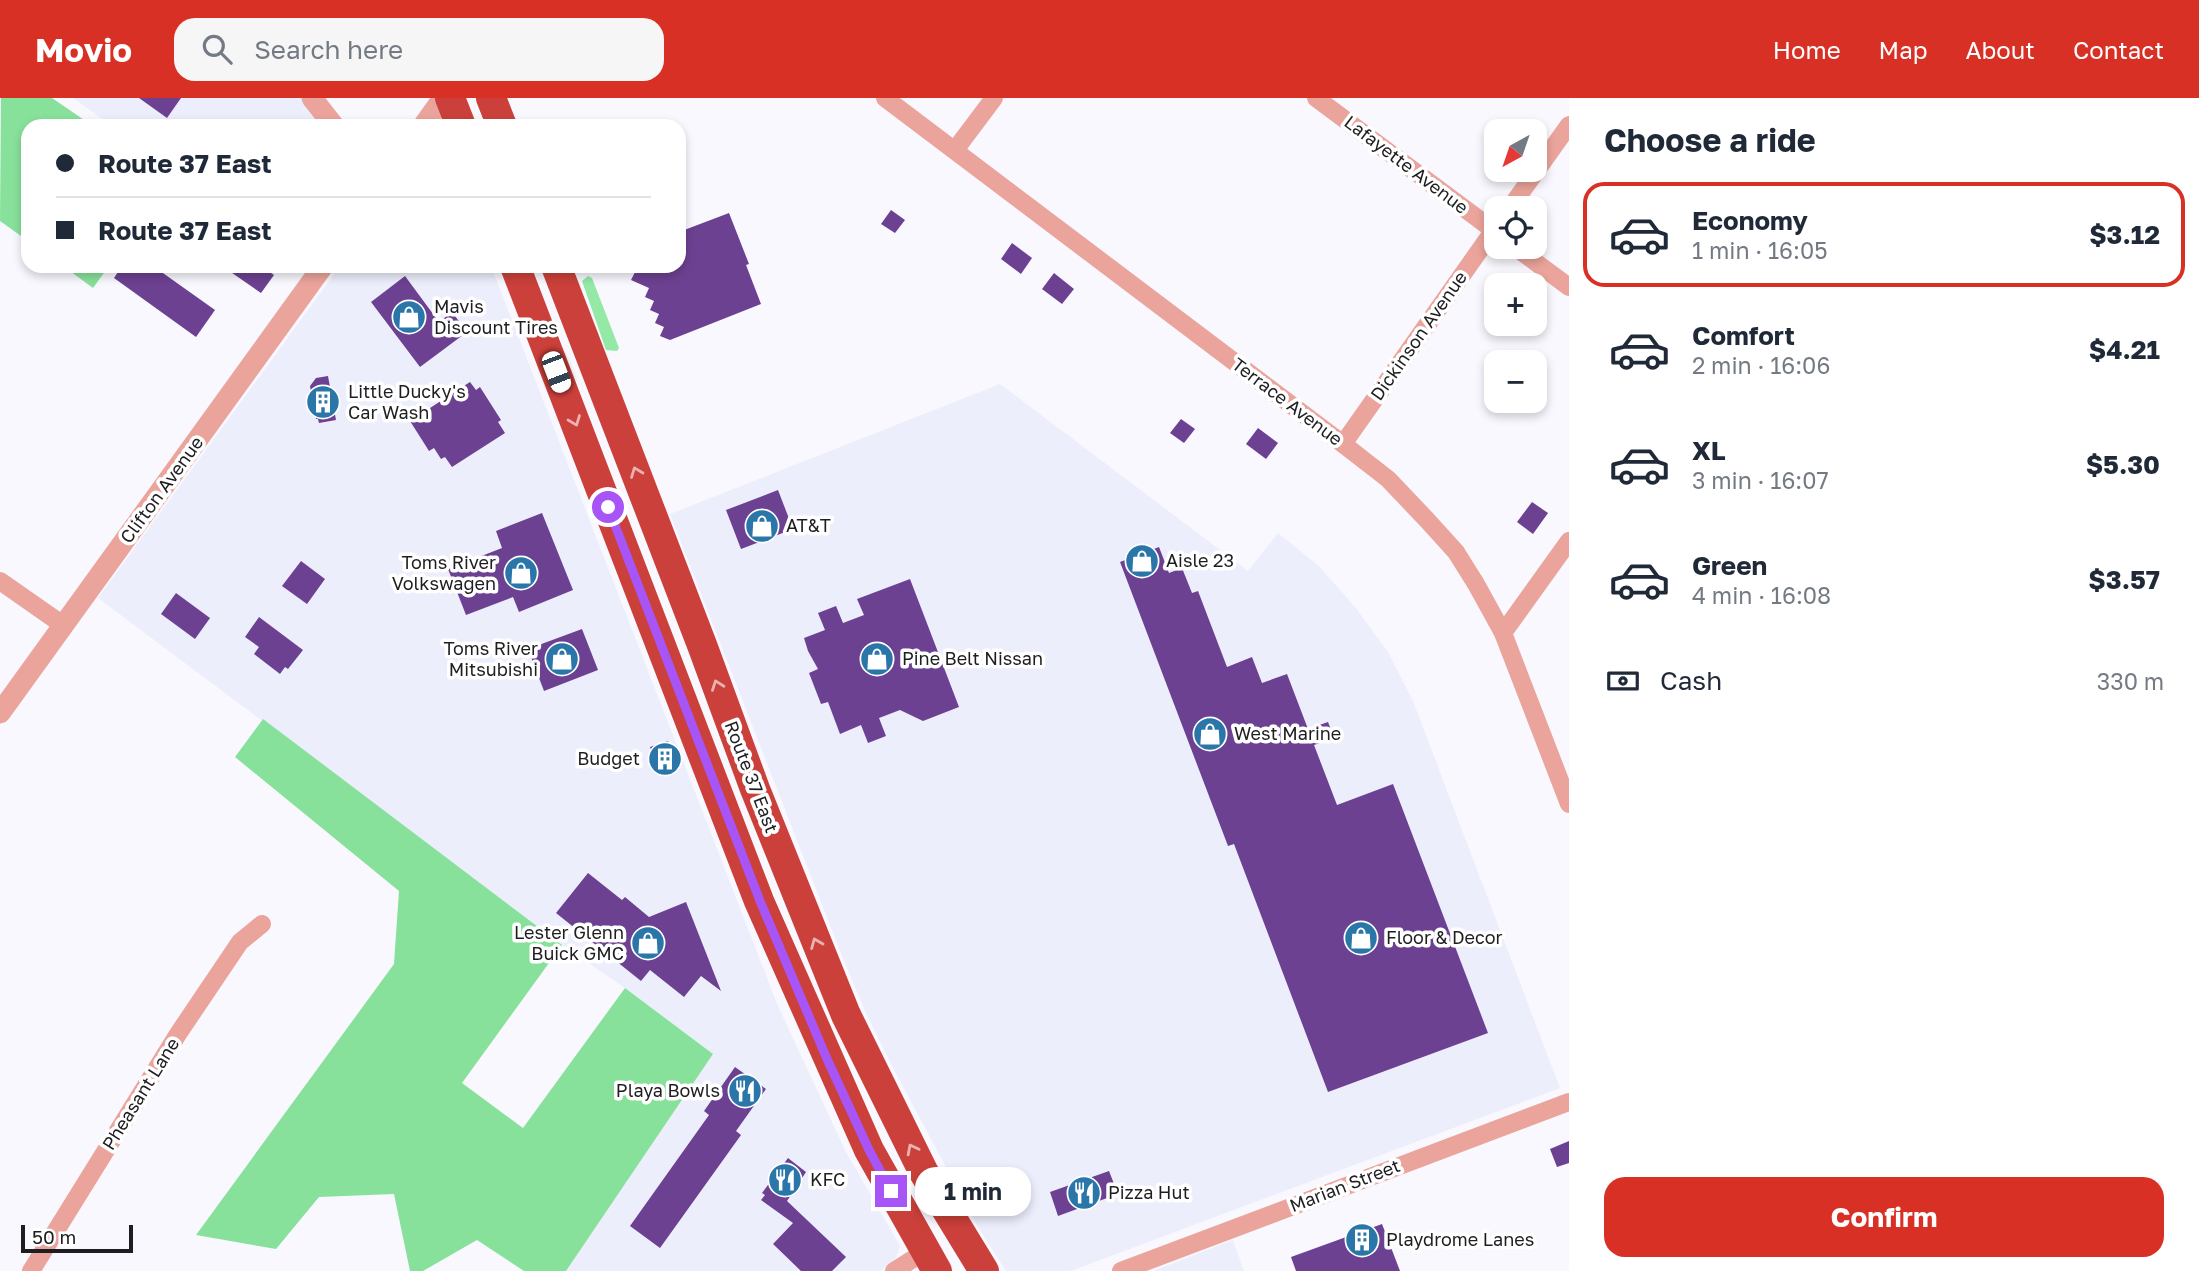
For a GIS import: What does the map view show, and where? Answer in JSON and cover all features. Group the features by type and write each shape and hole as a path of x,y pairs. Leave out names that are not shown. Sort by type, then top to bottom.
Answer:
{"highway":[{"path":"450,98 458,119"},
{"path":"491,98 499,119"},
{"name":"Route 37 East","path":"518,273 760,901 869,1150 930,1261"},
{"name":"Route 37 East","path":"559,273 755,789 846,1015 923,1171 984,1271"}],"street":[{"path":"312,98 328,119"},
{"path":"428,119 443,98"},
{"name":"Terrace Avenue","path":"885,98 1388,479 1456,552 1503,633 1569,804"},
{"path":"955,150 994,98"},
{"name":"Lafayette Avenue","path":"1316,98 1484,222"},
{"path":"1519,196 1569,125"},
{"name":"Dickinson Avenue","path":"1343,444 1484,245"},
{"path":"1531,259 1569,287"},
{"name":"Clifton Avenue","path":"0,713 318,273"},
{"path":"1503,633 1569,541"},
{"path":"0,581 63,625"},
{"name":"Pheasant Lane","path":"30,1271 178,1034 240,942 262,924"},
{"name":"Marian Street","path":"1121,1271 1569,1102"},
{"path":"894,1271 930,1261"}],"shaded area":[{"path":"73,98 304,98 315,119 102,119"},
{"path":"335,273 494,273 778,1006 846,1152 900,1246 896,1258 881,1271 566,1271 713,1054 562,945 98,598"},
{"path":"1000,384 1248,571 1278,533 1319,566 1355,607 1388,652 1413,701 1560,1088 1071,1271 1006,1271 979,1229 865,1011 670,514"},
{"path":"1233,1240 1244,1271 1153,1271"}],"green space":[{"path":"1,98 52,98 83,119 21,119 21,236 0,221"},
{"path":"73,273 104,273 93,288"},
{"path":"588,276 592,278 619,348 617,351 606,350 582,281"},
{"path":"263,719 562,945 462,1083 523,1128 625,988 713,1054 566,1271 524,1271 477,1240 423,1271 410,1271 394,1194 319,1197 276,1249 196,1235 394,964 399,891 235,757"}],"building":[{"path":"139,98 181,98 167,118"},
{"path":"891,210 905,220 895,233 881,224"},
{"path":"729,213 761,304 670,340 660,336 664,327 655,323 659,314 650,310 654,301 645,297 649,288 631,280 634,273 686,273 686,229"},
{"path":"1012,243 1032,258 1021,274 1001,259"},
{"path":"117,273 163,273 215,310 196,337 114,278"},
{"path":"232,273 274,275 261,293"},
{"path":"1054,273 1074,289 1062,304 1042,289"},
{"name":"Mavis Discount Tires","path":"405,276 439,322 452,312 467,332 420,367 371,302"},
{"name":"Little Ducky's Car Wash","path":"328,376 336,420 319,423 310,386 316,378"},
{"path":"470,382 476,390 480,387 501,420 498,422 505,433 452,467 445,457 441,459 434,448 429,451 410,421"},
{"path":"1181,419 1195,429 1184,443 1170,433"},
{"path":"1258,428 1278,443 1266,459 1246,444"},
{"path":"778,490 793,529 741,549 726,510"},
{"path":"1532,502 1548,513 1533,534 1517,522"},
{"path":"542,513 573,590 519,612 513,597 466,615 448,569 502,548 496,531"},
{"path":"1159,547 1169,573 1182,568 1192,593 1198,591 1227,667 1252,657 1262,683 1287,674 1308,729 1328,722 1334,738 1314,745 1337,805 1393,784 1488,1033 1328,1092 1234,844 1228,846 1120,562"},
{"path":"301,561 325,579 307,604 282,586"},
{"name":"Pine Belt Nissan","path":"910,579 959,707 923,721 900,710 879,718 886,736 868,743 861,725 840,734 828,702 821,704 809,673 818,669 804,638 825,630 818,613 836,606 843,623 864,615 857,599"},
{"path":"176,593 210,618 195,639 161,614"},
{"path":"259,617 303,650 288,669 285,667 280,674 254,654 259,647 245,637"},
{"path":"582,629 598,670 544,691 528,649"},
{"name":"Budget","path":"668,741 678,769 661,775 650,747"},
{"name":"Lester Glenn Buick GMC","path":"588,873 622,900 625,897 649,917 686,902 721,991 701,976 684,997 650,970 641,981 556,913"},
{"path":"735,1067 766,1089 736,1131 741,1135 660,1248 630,1226 709,1115 704,1111"},
{"path":"1569,1141 1569,1163 1557,1167 1550,1149"},
{"path":"788,1158 806,1172 787,1201 846,1257 832,1271 801,1271 773,1244 793,1223 761,1200 765,1195 762,1193"},
{"name":"Pizza Hut","path":"1109,1171 1118,1194 1058,1216 1050,1192"},
{"name":"Playdrome Lanes","path":"1382,1224 1400,1271 1296,1271 1291,1257"}],"place":[{"name":"Mavis Discount Tires","path":"409,317"},
{"name":"Little Ducky's Car Wash","path":"323,402"},
{"name":"AT&T","path":"762,526"},
{"name":"Aisle 23","path":"1142,561"},
{"name":"Toms River Volkswagen","path":"521,573"},
{"name":"Toms River Mitsubishi","path":"562,659"},
{"name":"Pine Belt Nissan","path":"877,659"},
{"name":"West Marine","path":"1210,734"},
{"name":"Budget","path":"665,759"},
{"name":"Floor & Decor","path":"1361,938"},
{"name":"Lester Glenn Buick GMC","path":"648,943"},
{"name":"Playa Bowls","path":"745,1091"},
{"name":"KFC","path":"785,1180"},
{"name":"Pizza Hut","path":"1084,1193"},
{"name":"Playdrome Lanes","path":"1362,1240"}],"route":[{"path":"608,507 760,901 827,1059 891,1191"}]}
